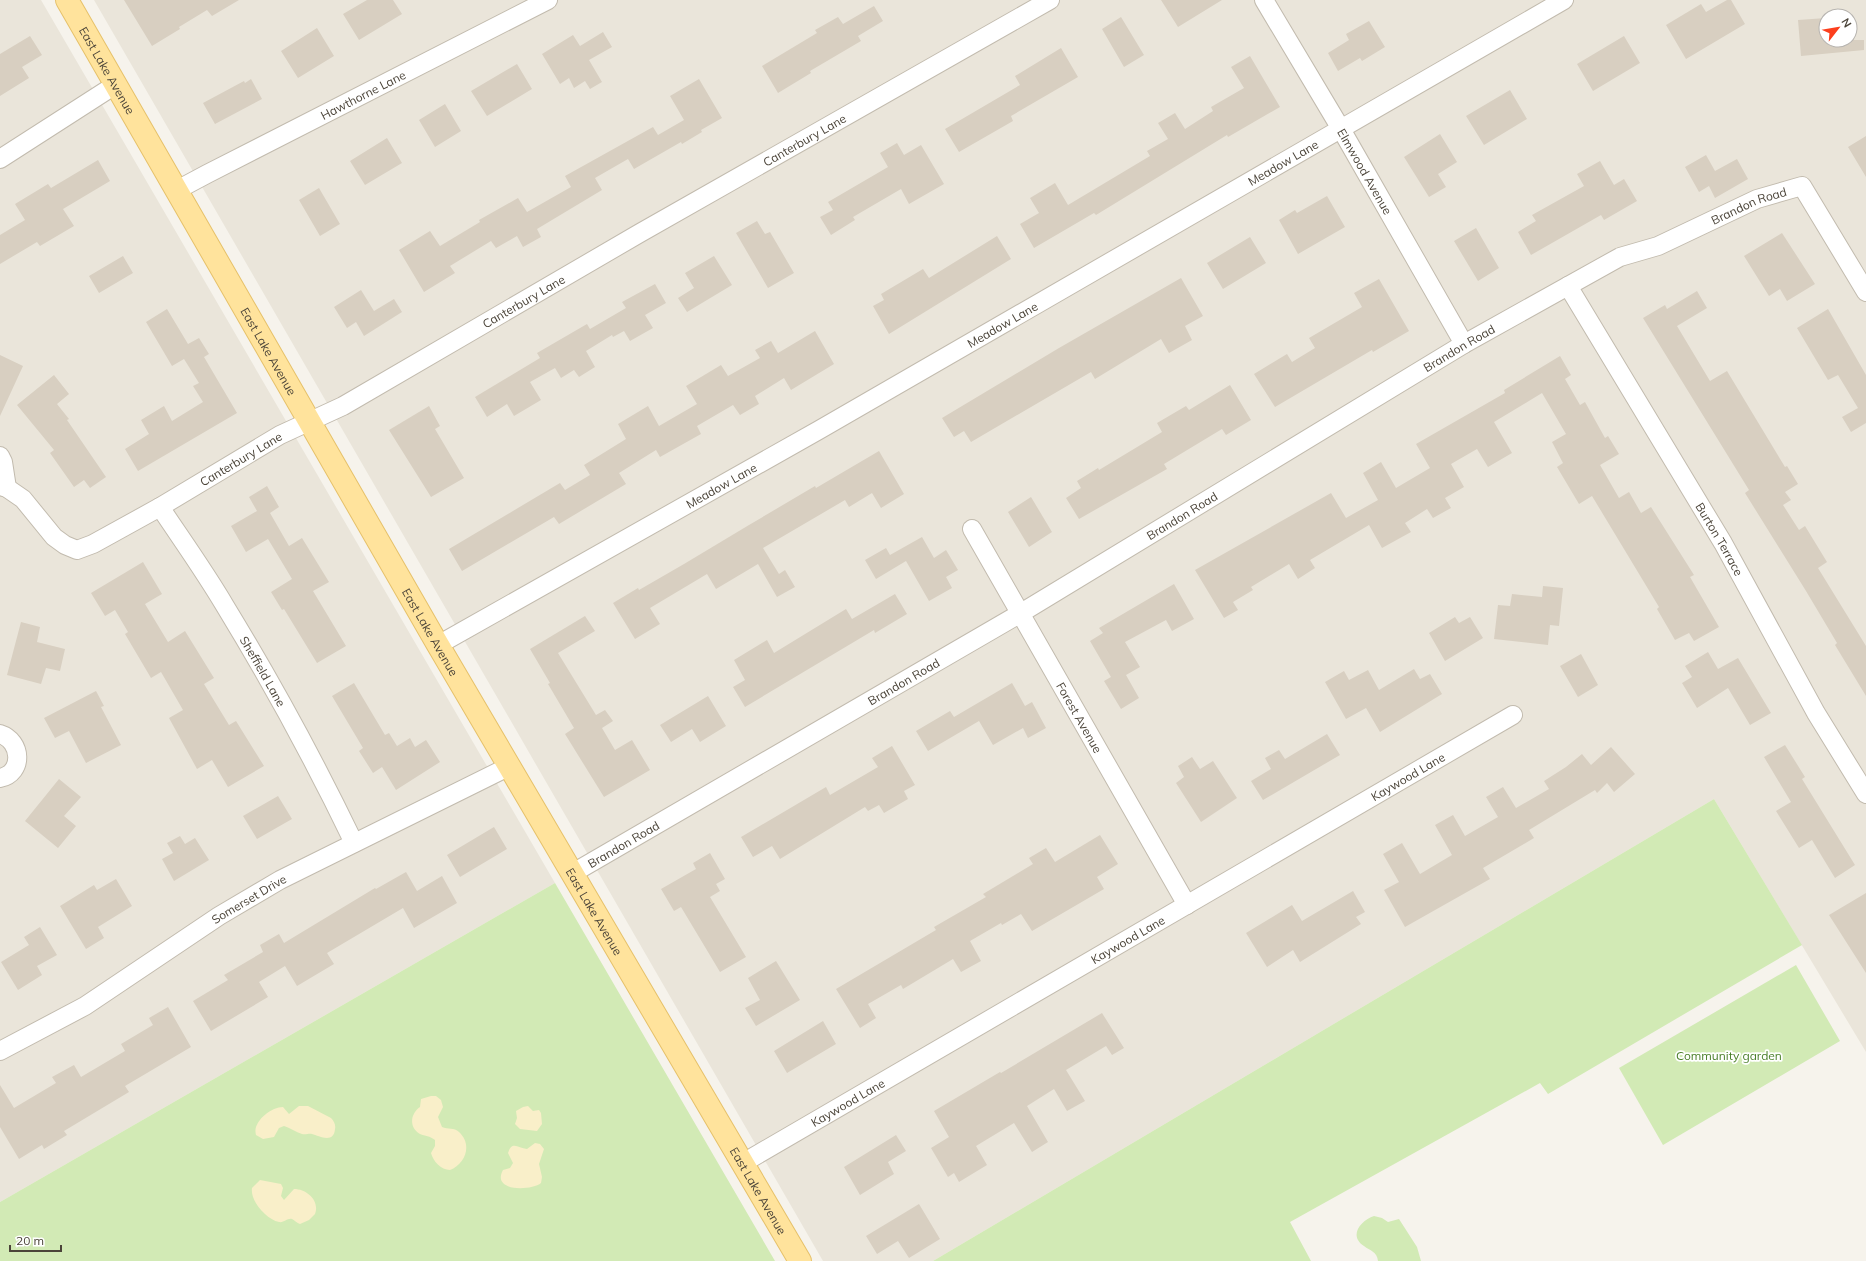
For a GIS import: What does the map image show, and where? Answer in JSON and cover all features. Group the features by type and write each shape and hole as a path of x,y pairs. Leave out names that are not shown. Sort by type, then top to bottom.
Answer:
{"main road":[{"name":"East Lake Avenue","path":"67,0 115,85 178,190 438,645 800,1261"}],"street":[{"name":"Hawthorne Lane","path":"178,190 548,0"},
{"name":"Canterbury Lane","path":"0,456 3,462 3,487 23,499 54,537 65,545 78,550 93,544 160,507 280,435 343,406 640,233 1050,0"},
{"name":"Elmwood Avenue","path":"1264,0 1341,129 1464,344"},
{"name":"Meadow Lane","path":"438,645 826,426 1564,0"},
{"path":"0,159 115,85"},
{"name":"Brandon Road","path":"573,873 1021,613 1464,344 1620,257 1658,246 1757,199 1802,186 1866,292"},
{"name":"Burton Terrace","path":"1568,286 1723,543 1816,713 1866,794"},
{"name":"Sheffield Lane","path":"160,507 225,605 263,669 326,785 354,843"},
{"name":"Forest Avenue","path":"972,529 1187,905"},
{"name":"Kaywood Lane","path":"743,1163 1513,715"},
{"path":"0,734 7,736 13,742 17,752 17,760 12,771 0,778"},
{"name":"Somerset Drive","path":"0,1051 85,1006 219,916 273,884 510,766"}],"shaded area":[{"path":"0,0 41,0 555,883 0,1202"},
{"path":"94,0 1866,0 1866,1052 1714,799 933,1261 823,1261"}],"green space":[{"path":"1714,799 1802,945 1548,1094 1540,1083 1290,1222 1311,1261 933,1261"},
{"path":"555,883 775,1261 0,1261 0,1202"},
{"name":"Community garden","path":"1796,965 1840,1041 1663,1145 1619,1068"},
{"path":"1374,1216 1382,1218 1388,1222 1399,1219 1417,1247 1421,1261 1378,1261 1375,1253 1366,1248 1357,1238 1358,1229 1361,1225 1369,1218"}],"sand":[{"path":"436,1096 441,1100 443,1107 438,1117 442,1127 457,1130 466,1143 463,1159 450,1170 441,1167 432,1156 431,1153 435,1146 435,1140 420,1134 416,1131 412,1124 413,1116 420,1107 421,1099"},
{"path":"299,1106 308,1106 331,1118 335,1126 334,1134 329,1138 326,1138 311,1134 302,1134 284,1126 279,1128 274,1137 263,1139 256,1135 257,1125 268,1112 283,1107 289,1114"},
{"path":"528,1106 533,1111 539,1110 541,1113 542,1124 537,1131 520,1129 515,1124 517,1118 516,1111"},
{"path":"535,1143 540,1144 544,1149 539,1164 542,1177 541,1183 536,1186 521,1188 507,1186 502,1182 501,1177 503,1170 510,1168 513,1163 508,1153 511,1147 516,1146 527,1149"},
{"path":"260,1180 281,1184 283,1188 281,1196 284,1200 294,1189 308,1193 316,1205 315,1214 309,1220 300,1224 292,1219 279,1222 269,1217 256,1204 252,1193 252,1188"}],"building":[{"path":"124,0 239,0 212,16 207,10 152,46"},
{"path":"367,0 393,0 402,14 359,40 343,14"},
{"path":"1161,0 1222,0 1178,27"},
{"path":"1727,0 1731,0 1745,24 1686,59 1666,25 1701,4 1706,12"},
{"path":"874,6 883,21 858,36 861,41 810,71 811,73 778,93 762,66 817,33 815,30 838,17 843,24"},
{"path":"1121,17 1144,55 1124,67 1102,29"},
{"path":"1818,19 1818,48 1858,48 1858,40 1864,40 1864,50 1801,56 1798,20"},
{"path":"1369,21 1385,47 1362,61 1360,58 1338,71 1328,53 1349,40 1346,34"},
{"path":"317,28 334,56 298,78 281,51"},
{"path":"603,32 612,47 589,60 602,82 590,89 585,81 574,88 569,78 560,84 542,54 573,35 580,46"},
{"path":"30,36 42,55 22,67 29,78 0,96 0,54"},
{"path":"1624,36 1640,63 1593,91 1577,64"},
{"path":"1061,48 1078,77 1011,116 1013,121 959,152 945,129 1020,85 1015,76"},
{"path":"1250,56 1280,107 1228,137 1227,135 1096,215 1094,213 1034,248 1020,224 1039,213 1030,198 1055,183 1068,205 1150,156 1147,151 1168,139 1158,123 1175,113 1185,129 1213,111 1211,107 1244,88 1231,67"},
{"path":"517,64 532,89 487,116 471,91"},
{"path":"251,79 262,99 215,124 203,103 244,81 245,83"},
{"path":"699,79 722,118 701,130 702,132 682,144 681,142 634,169 628,159 595,178 602,190 537,229 541,237 523,247 517,236 496,248 491,241 450,266 455,273 424,292 399,250 430,231 440,246 480,222 479,220 518,198 527,212 571,187 565,176 653,127 658,135 684,120 670,96"},
{"path":"1510,90 1527,119 1484,145 1466,116"},
{"path":"445,104 461,131 435,147 419,120"},
{"path":"1440,134 1457,162 1438,174 1446,187 1429,197 1404,157"},
{"path":"1866,136 1866,177 1848,147"},
{"path":"387,138 402,163 365,185 350,161"},
{"path":"897,143 904,155 921,145 944,184 909,204 901,189 853,217 855,220 831,235 820,217 833,210 828,202 888,167 880,153"},
{"path":"1706,155 1715,171 1737,159 1748,179 1715,198 1709,186 1699,192 1685,167"},
{"path":"98,160 110,181 63,209 74,226 40,246 37,242 0,264 0,235 25,220 15,204 48,184 51,188"},
{"path":"1600,161 1614,185 1624,179 1637,201 1604,220 1601,215 1531,255 1518,232 1536,221 1532,215 1584,186 1577,174"},
{"path":"319,188 340,224 320,236 299,200"},
{"path":"1327,196 1345,227 1298,254 1279,220 1295,210 1297,213"},
{"path":"757,221 765,234 770,232 794,273 768,288 736,233"},
{"path":"1476,228 1499,268 1478,281 1454,241"},
{"path":"1782,233 1815,284 1787,301 1780,289 1769,296 1744,256"},
{"path":"997,236 1011,259 889,334 873,306 884,300 881,294 923,269 929,278"},
{"path":"1250,237 1266,263 1223,289 1207,263"},
{"path":"123,256 133,273 99,293 89,276"},
{"path":"714,256 732,285 687,312 678,298 694,288 685,273"},
{"path":"1181,278 1203,316 1185,326 1192,340 1169,353 1161,339 1095,379 1091,372 971,442 964,431 954,437 942,418 1059,348"},
{"path":"1379,279 1409,331 1373,352 1372,350 1275,407 1254,374 1287,354 1292,362 1315,348 1309,338 1362,307 1354,293"},
{"path":"655,284 666,303 645,315 653,328 630,341 624,331 613,337 612,335 586,351 595,367 579,377 574,370 561,378 555,368 530,382 541,400 514,416 507,404 487,417 475,397 540,358 537,353 587,324 590,329 626,308 622,302"},
{"path":"361,290 374,311 394,299 402,312 364,336 356,322 347,328 334,307"},
{"path":"1697,291 1707,308 1677,326 1710,381 1727,371 1785,467 1787,466 1798,484 1785,492 1791,500 1783,505 1799,530 1805,526 1827,562 1818,568 1866,646 1866,696 1835,645 1837,643 1745,493 1749,490 1643,318 1665,305 1667,309"},
{"path":"167,309 188,344 199,338 209,354 204,357 237,413 138,471 125,449 149,434 141,420 164,406 172,421 203,402 193,386 199,383 184,359 172,366 146,322"},
{"path":"1828,309 1866,375 1866,423 1851,432 1842,417 1858,408 1838,375 1828,380 1797,328"},
{"path":"815,331 834,364 791,390 784,378 755,396 759,404 740,415 733,405 697,426 701,434 660,457 656,450 619,473 626,484 559,524 554,517 462,571 449,549 560,483 565,490 590,475 584,465 626,439 618,424 648,406 659,426 697,404 686,386 721,365 728,376 760,358 755,350 771,341 778,353"},
{"path":"0,355 23,366 0,416"},
{"path":"1560,356 1571,375 1565,379 1580,405 1585,402 1605,438 1608,436 1619,454 1600,465 1619,498 1629,492 1641,513 1651,507 1694,575 1690,577 1719,627 1694,641 1689,633 1675,640 1657,609 1659,607 1592,496 1579,504 1557,467 1563,463 1552,442 1566,434 1542,393 1494,422 1512,453 1488,467 1477,449 1451,464 1464,487 1445,498 1451,508 1433,518 1427,509 1405,523 1411,532 1382,548 1369,525 1310,560 1315,568 1298,579 1289,564 1251,587 1253,590 1233,602 1238,610 1224,618 1195,570 1331,493 1346,518 1378,500 1363,473 1381,462 1396,488 1430,468 1416,444 1505,393 1504,390"},
{"path":"54,375 69,394 57,404 69,419 67,420 106,477 90,488 84,480 74,487 50,453 54,450 17,405"},
{"path":"1230,385 1251,420 1226,435 1222,429 1164,464 1167,469 1079,519 1066,498 1081,488 1077,481 1098,468 1099,470 1162,432 1157,423 1186,406 1189,410"},
{"path":"429,406 440,426 435,429 464,478 431,497 389,430"},
{"path":"879,451 904,494 881,508 872,493 849,507 845,500 763,548 779,574 785,570 795,587 777,597 758,564 716,589 707,574 650,608 660,624 635,639 613,603 638,588 639,590 815,486 816,488"},
{"path":"267,486 279,507 270,513 289,546 302,538 329,582 313,591 346,646 317,663 284,609 282,610 271,592 292,579 268,539 246,552 231,526 257,511 249,497"},
{"path":"1031,497 1052,532 1029,547 1008,512"},
{"path":"922,537 934,558 946,550 958,570 946,577 952,588 929,601 906,561 876,579 865,560 886,548 890,555"},
{"path":"143,562 162,594 145,604 168,642 185,631 214,678 204,684 229,725 236,721 264,766 228,787 212,760 197,769 169,718 183,710 161,672 151,678 125,634 128,632 115,610 105,616 91,593"},
{"path":"1174,584 1194,619 1172,631 1166,620 1125,642 1140,667 1126,675 1139,698 1121,709 1104,681 1111,677 1090,641 1103,633 1099,628"},
{"path":"1543,586 1563,588 1559,626 1550,625 1548,645 1494,639 1498,605 1510,606 1512,594 1542,597"},
{"path":"895,594 907,614 875,633 874,630 745,707 733,687 745,680 734,660 767,640 774,653 846,609 852,619"},
{"path":"585,616 595,631 558,653 596,715 605,710 613,721 602,728 615,750 632,740 650,770 604,797 565,734 574,728 548,684 550,683 530,649"},
{"path":"1455,617 1459,623 1470,617 1483,638 1445,661 1429,633"},
{"path":"21,622 40,627 37,642 65,649 60,671 46,668 41,684 7,675"},
{"path":"1708,652 1718,669 1738,658 1771,713 1750,725 1728,688 1697,708 1682,683 1692,677 1685,666"},
{"path":"1581,654 1598,685 1578,697 1560,666"},
{"path":"1414,669 1420,679 1430,674 1442,694 1380,732 1366,708 1346,719 1325,682 1344,671 1349,680 1368,670 1379,690"},
{"path":"354,683 385,735 389,733 397,746 410,738 415,747 426,740 440,762 396,790 382,767 373,773 359,751 363,748 332,696"},
{"path":"1012,683 1025,706 1032,702 1046,728 1028,738 1023,728 993,745 979,721 928,751 916,731 950,711 954,717"},
{"path":"96,691 104,706 101,707 121,745 86,763 69,731 55,738 44,718"},
{"path":"708,696 726,726 700,742 692,729 671,742 660,725"},
{"path":"1327,734 1340,755 1263,800 1251,781 1271,769 1265,758 1279,750 1285,759"},
{"path":"1785,745 1805,777 1802,779 1855,865 1835,878 1812,840 1799,848 1776,811 1791,802 1764,757"},
{"path":"892,746 915,785 904,791 908,799 884,813 879,805 868,811 865,807 780,859 772,846 753,857 741,837 826,787 830,795 878,767 872,758"},
{"path":"1611,747 1635,774 1614,792 1607,783 1597,793 1595,790 1529,830 1534,838 1483,868 1490,879 1405,927 1384,890 1399,882 1383,854 1402,843 1420,874 1452,855 1435,825 1453,815 1465,836 1498,817 1486,797 1503,787 1516,808 1549,789 1544,781 1566,767 1582,754 1591,765"},
{"path":"1192,757 1200,769 1213,761 1237,798 1201,822 1176,783 1184,777 1178,766"},
{"path":"59,779 81,797 64,816 76,826 58,848 25,821"},
{"path":"278,796 292,819 257,839 243,816"},
{"path":"494,827 507,849 460,877 447,855"},
{"path":"1100,835 1118,864 1097,877 1104,889 1032,931 1021,914 1002,925 1001,923 970,941 981,961 961,972 953,959 903,989 901,985 868,1004 876,1018 860,1028 836,989 936,930 934,927 986,897 983,894 1033,864 1029,858 1046,848 1055,862"},
{"path":"180,836 185,844 195,838 209,860 174,881 162,859 173,853 167,843"},
{"path":"710,853 725,879 716,884 720,891 710,897 746,957 720,972 681,907 674,911 661,889 696,869 693,863"},
{"path":"406,872 417,891 442,876 457,903 414,928 403,908 327,953 334,964 297,986 285,966 259,982 268,997 211,1031 193,1001 228,980 224,975 263,952 260,945 279,934 284,943 375,888 376,889"},
{"path":"116,879 132,906 98,927 104,938 86,949 60,906 94,885 97,890"},
{"path":"1353,891 1365,912 1356,917 1361,924 1300,962 1293,950 1267,967 1246,933 1292,905 1302,921"},
{"path":"1866,893 1866,973 1829,915"},
{"path":"40,927 57,955 37,966 42,975 18,990 1,962 29,945 24,937"},
{"path":"776,961 800,1000 756,1026 745,1008 760,1000 748,978"},
{"path":"168,1007 191,1047 125,1086 129,1092 64,1131 67,1135 44,1149 42,1145 19,1159 0,1127 0,1085 14,1108 56,1083 52,1077 74,1065 81,1077 125,1051 121,1044 153,1025 149,1018"},
{"path":"1102,1013 1124,1048 1112,1055 1106,1046 1066,1070 1085,1101 1067,1111 1054,1089 1027,1106 1048,1142 1032,1152 1014,1123 976,1146 987,1165 959,1182 954,1173 948,1177 931,1148 949,1137 934,1111"},
{"path":"823,1021 836,1044 787,1073 774,1051"},
{"path":"896,1135 906,1151 888,1162 894,1174 860,1195 844,1167"},
{"path":"919,1204 940,1239 909,1258 898,1241 877,1254 866,1236"}]}
